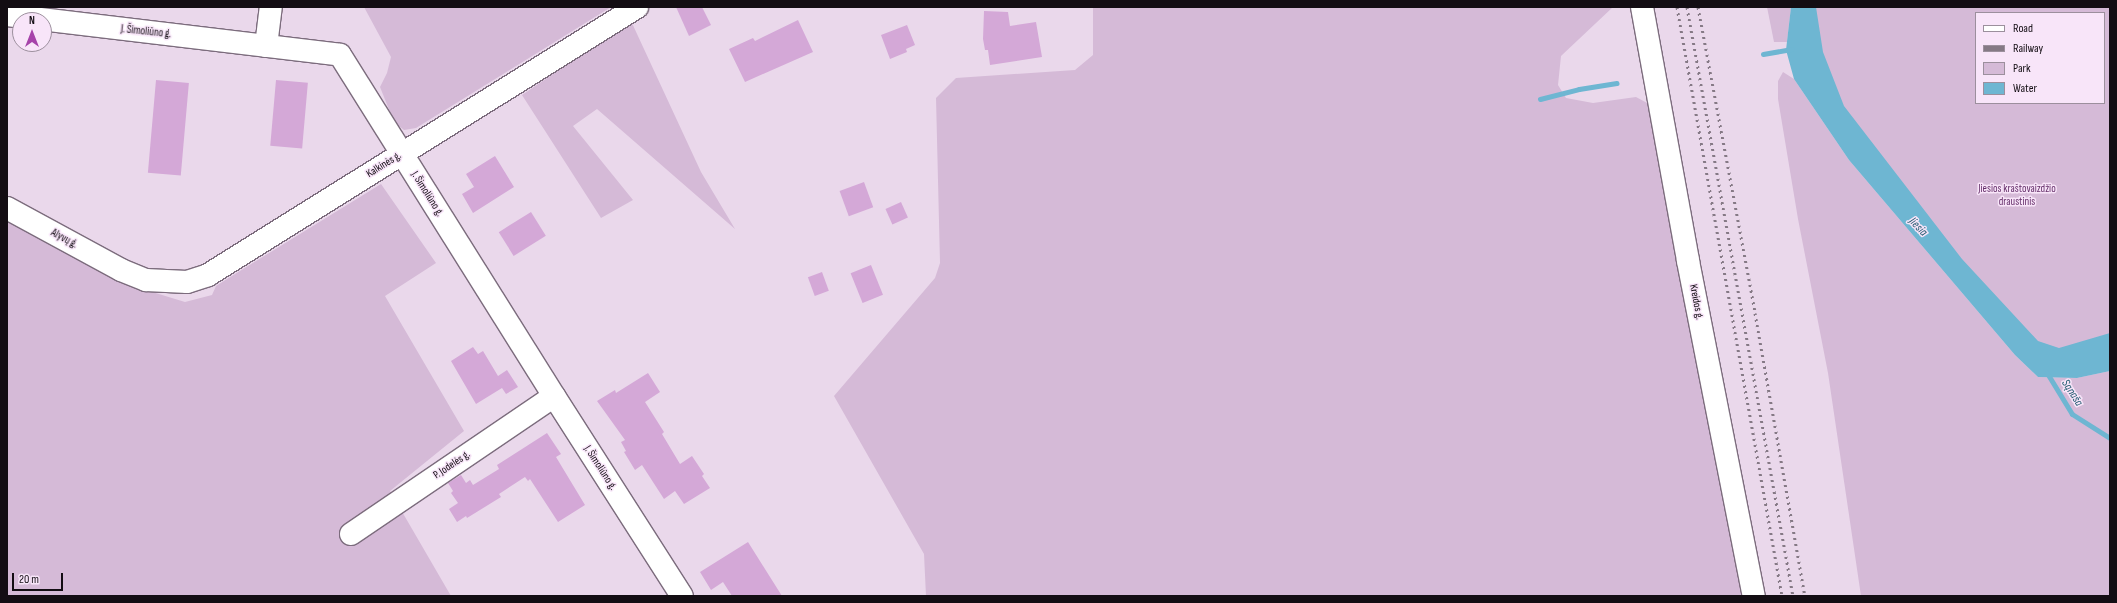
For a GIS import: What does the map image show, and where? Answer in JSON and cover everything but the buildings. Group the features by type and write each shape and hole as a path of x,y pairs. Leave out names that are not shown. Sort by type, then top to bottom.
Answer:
{"street":[{"path":"266,46 271,7"},
{"name":"Kalkinės g.","path":"121,270 146,280 163,282 187,282 208,275 637,7"},
{"name":"Kreidos g.","path":"1642,7 1688,261 1754,596"},
{"name":"J. Šimoliūno g.","path":"7,15 340,55 401,154 682,596"},
{"name":"Alyvų g.","path":"7,208 121,270"},
{"name":"P. Jodelės g.","path":"351,534 554,396"}],"green space":[{"path":"364,7 611,7 416,128 404,130 394,122 380,87 387,73 391,57"},
{"path":"1093,7 1613,7 1561,56 1558,85 1566,98 1593,103 1636,97 1649,104 1747,596 926,596 924,554 834,396 935,278 940,263 936,98 956,78 1075,70 1093,55"},
{"path":"1767,7 1791,7 1787,42 1774,42"},
{"name":"Jiesios kraštovaizdžio draustinis","path":"1806,7 2110,7 2110,361 2044,366 1815,89"},
{"path":"631,21 701,172 735,229 597,109 573,126 633,200 601,218 522,95"},
{"path":"1783,72 1794,79 1849,160 2015,355 2038,377 2077,378 2110,371 2110,596 1861,596 1828,373 1798,219 1778,99 1778,81"},
{"path":"381,184 436,263 385,296 464,431 390,491 451,596 7,596 7,217 126,284 185,302 212,295 216,286"}],"water":[{"name":"Jiesia","path":"1791,7 1816,7 1823,52 1844,106 1962,259 2038,341 2059,348 2110,333 2110,371 2077,378 2038,377 2015,355 1849,160 1794,79 1786,50"}],"waterway":[{"path":"1763,54 1792,49"},
{"path":"1540,99 1579,89 1617,83"},
{"name":"Sąnaša","path":"2047,373 2072,414 2110,438"}],"railway":[{"path":"1677,7 1782,596"},
{"path":"1687,7 1793,596"},
{"path":"1698,7 1755,313 1805,596"}]}
